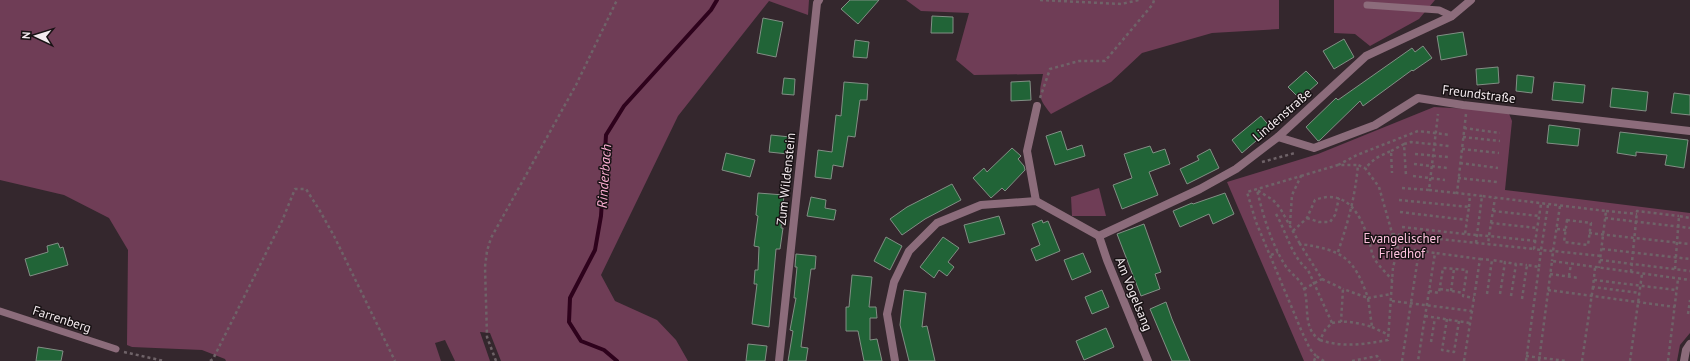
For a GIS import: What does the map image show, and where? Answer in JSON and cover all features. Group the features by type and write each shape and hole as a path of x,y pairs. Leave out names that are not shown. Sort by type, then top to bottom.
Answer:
{"street":[{"name":"Zum Wildenstein","path":"779,361 816,11 819,0"},
{"name":"Lindenstraße","path":"1099,236 1200,188 1236,169 1278,137 1366,56 1452,16 1471,0"},
{"name":"Freundstraße","path":"1314,148 1375,125 1418,98 1463,105 1690,131"},
{"path":"1036,201 1027,151 1037,106"},
{"path":"1278,137 1314,148"},
{"path":"895,361 887,314 894,282 909,252 937,223 981,205 1036,201 1099,236"},
{"name":"Am Vogelsang","path":"1099,236 1107,260 1148,361"},
{"path":"1684,361 1686,350 1690,344"}],"lane":[{"path":"1367,5 1439,10 1452,16"},
{"name":"Farrenberg","path":"0,311 116,349"}],"path":[{"path":"496,361 487,337 485,267 491,238 576,85 617,0"},
{"path":"1040,0 1121,4 1139,0"},
{"path":"1037,106 1050,69 1079,62 1105,61 1153,4 1154,0"},
{"path":"1429,190 1438,114"},
{"path":"1456,193 1466,117"},
{"path":"1464,128 1500,133"},
{"path":"1324,361 1316,356 1307,343 1256,222 1247,192 1338,165 1357,155 1418,131 1450,135"},
{"path":"1463,137 1500,141"},
{"path":"1365,168 1376,158 1411,142 1449,146"},
{"path":"1404,144 1406,176"},
{"path":"1257,164 1314,148"},
{"path":"1462,149 1499,153"},
{"path":"1391,151 1392,173"},
{"path":"1415,154 1448,157"},
{"path":"1460,163 1498,168"},
{"path":"1414,164 1447,168"},
{"path":"1257,190 1262,209 1278,252 1285,264 1298,278 1304,288 1307,319 1316,337 1334,345 1359,345 1388,340 1392,301 1393,267 1397,254 1379,187 1365,168 1358,165 1338,165"},
{"path":"1338,252 1349,223 1356,191 1358,165"},
{"path":"1290,224 1292,195 1301,176"},
{"path":"1413,176 1445,180"},
{"path":"1458,178 1498,182"},
{"path":"1402,188 1637,214"},
{"path":"210,361 213,359 279,228 295,189 306,189 320,211 334,236 395,361"},
{"path":"1257,190 1273,200 1280,208 1322,279 1343,290 1368,298 1392,294"},
{"path":"1465,234 1470,195"},
{"path":"1293,232 1307,218 1315,200 1325,196 1339,198 1352,206 1361,219 1369,241 1372,255 1393,280"},
{"path":"1476,243 1482,196"},
{"path":"1307,218 1320,222 1330,222 1335,214 1339,198"},
{"path":"1488,244 1495,198"},
{"path":"1399,200 1469,207"},
{"path":"1534,249 1541,204"},
{"path":"1526,361 1548,205"},
{"path":"1539,360 1560,206"},
{"path":"1493,211 1539,216"},
{"path":"1599,268 1606,211"},
{"path":"1631,272 1637,211 1690,218"},
{"path":"1400,212 1467,220"},
{"path":"1276,214 1297,257 1302,265 1308,270 1332,323"},
{"path":"1279,219 1285,216"},
{"path":"1675,269 1678,216"},
{"path":"1605,218 1690,228"},
{"path":"1567,220 1591,223 1588,245 1564,242 1566,230 1567,220"},
{"path":"1491,223 1537,228"},
{"path":"1402,227 1536,241"},
{"path":"1556,229 1566,230"},
{"path":"1590,233 1690,244"},
{"path":"1392,234 1601,256"},
{"path":"1300,244 1326,248 1338,252 1354,266 1362,280 1368,298 1372,327"},
{"path":"1396,247 1539,267"},
{"path":"1602,248 1690,259"},
{"path":"1402,361 1419,251"},
{"path":"1271,255 1278,252"},
{"path":"1418,361 1435,253"},
{"path":"1464,361 1480,259"},
{"path":"1487,294 1492,260"},
{"path":"1600,260 1690,271"},
{"path":"1500,294 1505,262"},
{"path":"1552,262 1690,280"},
{"path":"1511,296 1516,264"},
{"path":"1569,276 1571,264"},
{"path":"1522,299 1527,265"},
{"path":"1440,289 1443,268 1467,270 1463,293"},
{"path":"1582,361 1595,268"},
{"path":"1451,291 1454,269"},
{"path":"1550,274 1579,278"},
{"path":"1630,361 1642,274"},
{"path":"1304,288 1322,279"},
{"path":"1668,361 1678,279"},
{"path":"1594,280 1676,290"},
{"path":"1593,287 1640,293"},
{"path":"1429,291 1439,292 1440,289 1463,293 1463,296 1474,298"},
{"path":"1341,322 1343,290"},
{"path":"1548,290 1674,307"},
{"path":"1690,300 1688,314 1690,312"},
{"path":"1392,301 1472,311"},
{"path":"1425,316 1470,323"},
{"path":"1431,342 1435,318"},
{"path":"1447,319 1442,350 1454,352 1459,321"},
{"path":"1320,340 1325,330 1332,323 1341,322 1358,323 1372,327 1389,336"},
{"path":"116,349 164,361"},
{"path":"1314,361 1316,356"},
{"path":"1352,361 1377,356 1380,361"},
{"path":"1526,356 1539,360 1566,361"}],"green space":[{"path":"0,0 809,0 808,15 769,1 678,116 601,275 615,301 657,320 676,340 688,361 501,361 490,333 480,332 490,361 455,361 445,340 435,343 441,361 226,361 225,359 202,350 132,347 127,345 128,250 109,218 64,195 0,180"},
{"path":"906,0 1279,0 1279,29 1212,33 1142,53 1111,82 1051,114 1043,103 1040,95 1043,74 974,75 956,60 969,13 921,11"},
{"path":"1334,0 1435,0 1419,19 1370,46 1355,34 1334,33"},
{"name":"Evangelischer Friedhof","path":"1434,107 1508,111 1512,121 1505,190 1690,213 1690,333 1680,345 1677,361 1304,361 1227,182 1318,154"},
{"path":"1099,188 1106,216 1072,216 1071,197"}],"building":[{"path":"850,0 879,0 858,24 841,9"},
{"path":"932,16 953,17 953,33 931,33"},
{"path":"763,18 783,22 776,57 757,53"},
{"path":"1463,32 1467,55 1441,60 1437,36"},
{"path":"1344,39 1354,57 1334,69 1323,51"},
{"path":"855,40 869,42 867,58 853,57"},
{"path":"1423,46 1432,58 1413,71 1412,70 1363,106 1360,101 1320,140 1318,141 1306,127 1336,98 1338,100 1412,48 1415,52"},
{"path":"1498,67 1499,83 1477,85 1476,69"},
{"path":"1306,71 1318,83 1300,99 1288,87"},
{"path":"1517,75 1534,77 1532,93 1516,91"},
{"path":"784,78 795,79 794,95 782,94"},
{"path":"1030,81 1031,100 1011,101 1011,82"},
{"path":"844,82 868,84 867,100 860,100 855,137 848,136 843,167 833,165 831,179 815,177 818,150 832,152 836,115 841,116"},
{"path":"1554,82 1585,85 1583,103 1552,100"},
{"path":"1612,88 1648,92 1646,111 1610,107"},
{"path":"1674,93 1690,95 1690,115 1671,113"},
{"path":"1261,116 1271,128 1242,153 1232,140"},
{"path":"1549,125 1580,129 1578,146 1547,143"},
{"path":"1061,131 1067,150 1082,145 1085,156 1055,165 1046,136"},
{"path":"1620,132 1688,140 1684,168 1665,165 1667,155 1636,152 1636,156 1617,153"},
{"path":"771,135 790,137 788,154 769,152"},
{"path":"1150,146 1153,153 1165,149 1170,164 1149,172 1158,195 1122,209 1113,185 1132,178 1124,154"},
{"path":"1012,148 1021,156 1018,159 1024,166 1025,170 1005,191 1002,188 991,198 973,178 984,168 987,172"},
{"path":"1210,149 1219,168 1187,184 1180,169 1199,160 1197,156"},
{"path":"726,153 755,160 750,177 722,170"},
{"path":"952,184 961,200 925,219 902,235 890,219 907,207"},
{"path":"758,193 784,195 781,228 783,228 780,249 776,249 769,327 752,324 757,284 754,284 755,270 758,270 759,247 754,246 758,216 756,215"},
{"path":"1225,193 1234,214 1213,224 1209,214 1180,227 1173,211 1192,203 1193,204"},
{"path":"811,197 826,200 825,208 836,210 834,220 807,216"},
{"path":"999,216 1005,234 969,243 964,225"},
{"path":"1042,220 1043,223 1048,221 1060,251 1036,261 1031,249 1040,245 1032,224"},
{"path":"1144,224 1161,272 1155,274 1160,289 1141,296 1117,234"},
{"path":"886,237 902,246 890,270 874,261"},
{"path":"943,237 959,248 948,262 954,267 947,276 939,270 934,278 920,267"},
{"path":"58,243 60,248 63,247 68,265 30,276 25,259 48,252 47,246"},
{"path":"1083,253 1091,272 1072,280 1064,260"},
{"path":"796,254 816,256 815,269 811,269 801,347 808,348 806,361 788,361 793,331 790,330 796,298 794,298 797,267 795,267"},
{"path":"852,275 872,277 869,307 876,307 877,318 870,318 870,340 877,339 882,361 864,361 858,331 846,331 846,307 849,307"},
{"path":"904,290 926,293 922,327 927,326 935,361 909,361 900,325"},
{"path":"1102,290 1109,307 1092,314 1085,297"},
{"path":"1166,302 1190,361 1172,361 1150,309"},
{"path":"1106,328 1114,347 1084,360 1076,341"},
{"path":"748,344 767,346 765,361 746,361"},
{"path":"38,347 63,351 61,361 36,361"}],"waterway":[{"name":"Rinderbach","path":"617,361 604,350 581,341 569,322 570,298 595,250 601,216 606,135 624,106 711,10 717,0"}]}
